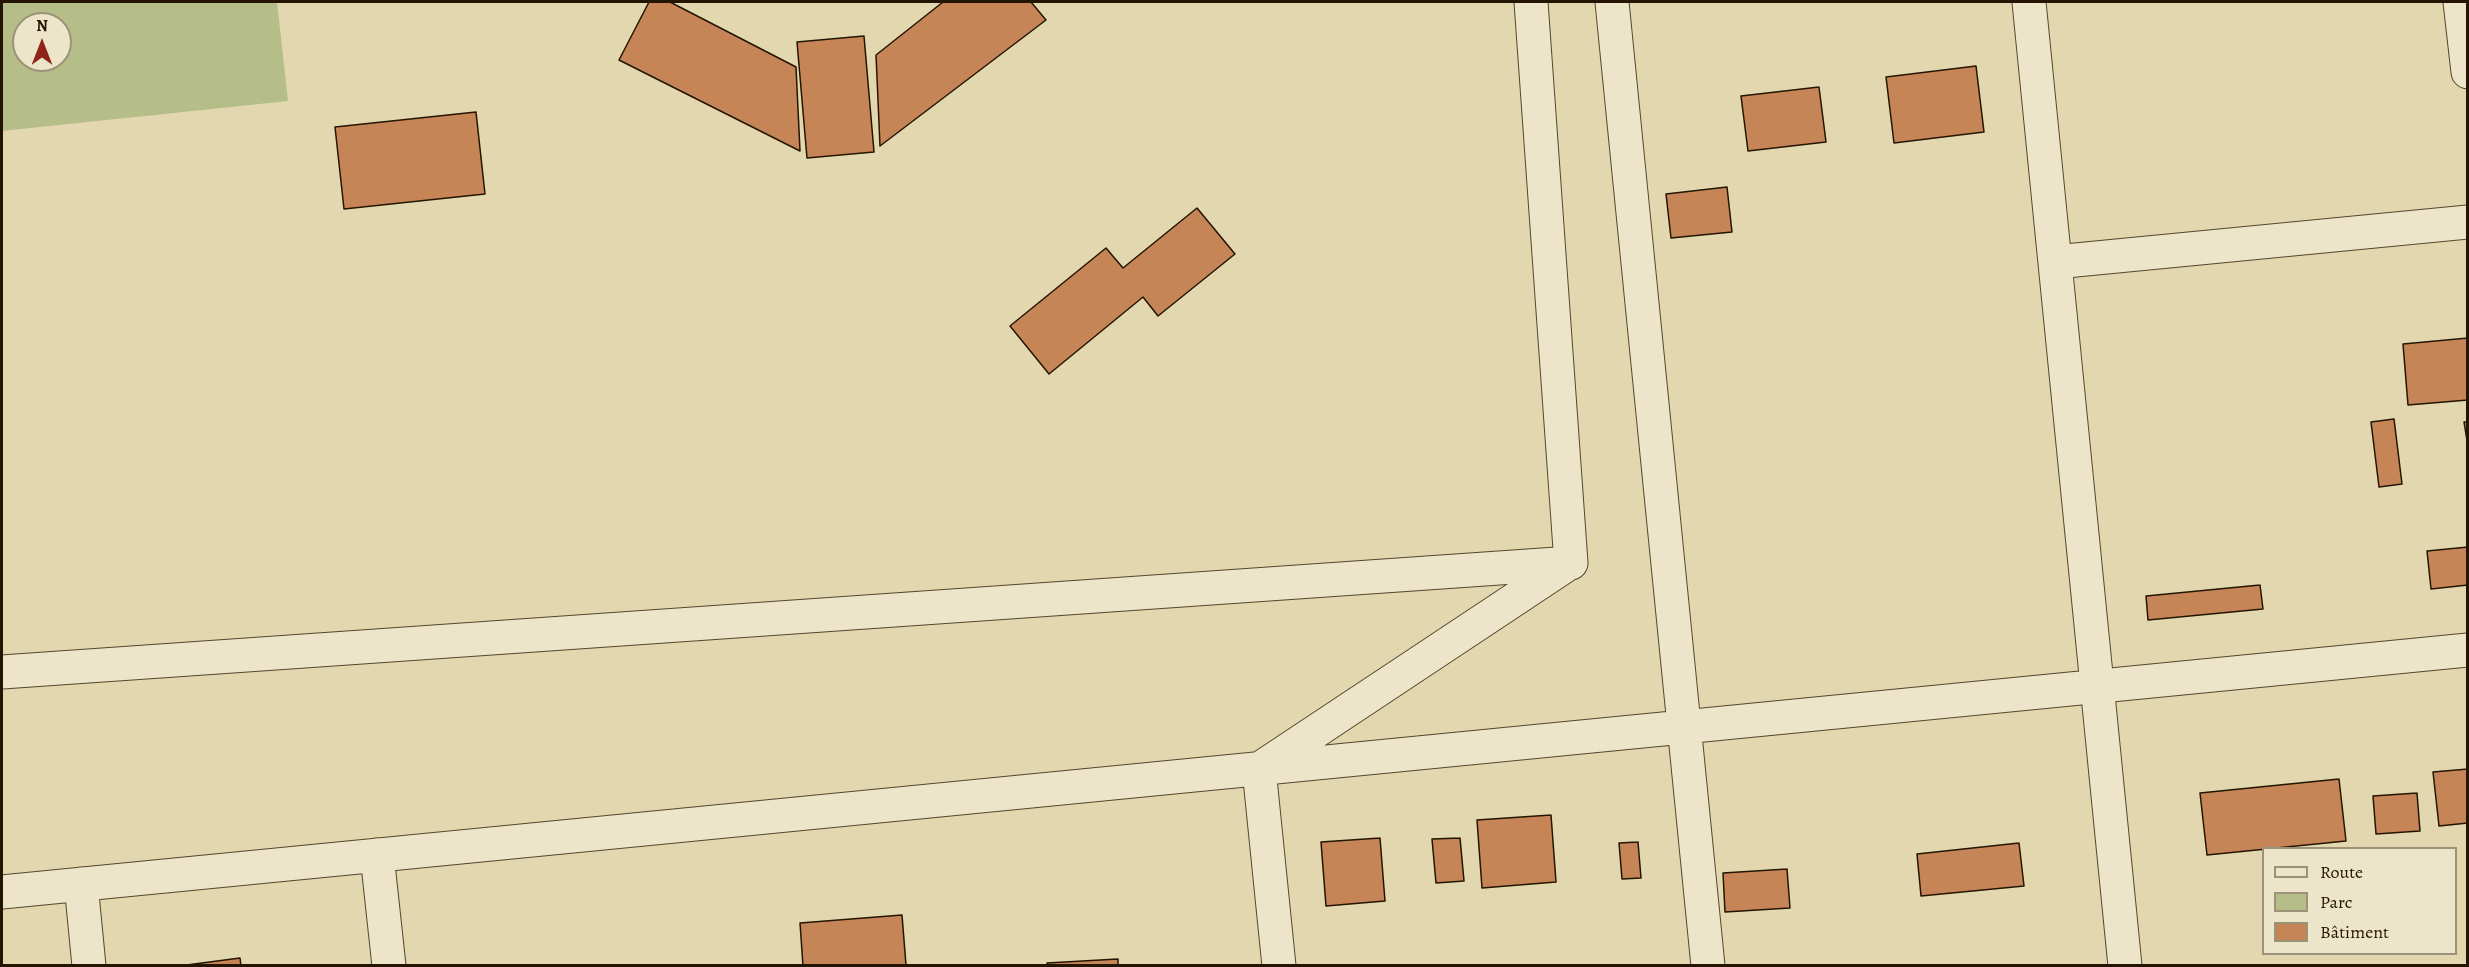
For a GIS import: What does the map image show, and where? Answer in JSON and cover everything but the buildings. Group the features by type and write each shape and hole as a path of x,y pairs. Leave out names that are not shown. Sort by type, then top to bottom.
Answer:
{"street":[{"path":"1531,2 1571,563"},
{"path":"1612,2 1708,966"},
{"path":"2029,2 2125,966"},
{"path":"2460,2 2468,72"},
{"path":"2055,262 2468,222"},
{"path":"2,672 1571,563"},
{"path":"1259,769 1571,563"},
{"path":"2,892 2468,650"},
{"path":"1259,769 1279,966"},
{"path":"378,855 388,966"},
{"path":"81,884 89,966"}],"green space":[{"path":"2,2 277,2 288,101 2,131"}]}
